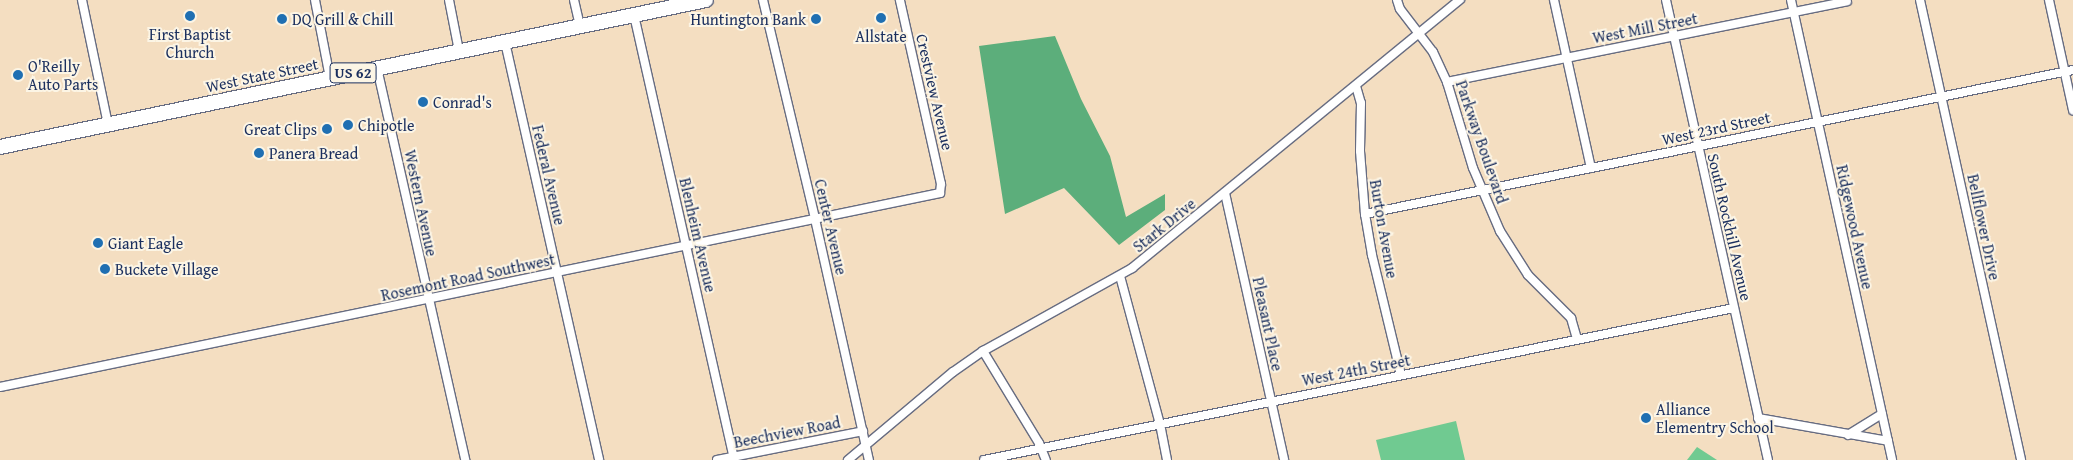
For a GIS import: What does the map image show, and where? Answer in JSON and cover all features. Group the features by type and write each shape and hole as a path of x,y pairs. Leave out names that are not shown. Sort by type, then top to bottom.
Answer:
{"highway":[{"name":"West State Street","path":"0,147 706,0"}],"street":[{"path":"82,0 108,124"},
{"path":"315,0 330,78"},
{"path":"449,0 458,52"},
{"path":"574,0 580,26"},
{"name":"Center Avenue","path":"763,0 869,460"},
{"name":"Crestview Avenue","path":"900,0 941,191"},
{"name":"Parkway Boulevard","path":"1397,0 1400,9 1432,52 1447,82 1482,190 1508,245 1537,285 1571,318 1577,339"},
{"name":"Stark Drive","path":"848,460 982,351 1010,333 1120,276 1225,193 1460,0"},
{"path":"1554,0 1592,168"},
{"name":"South Rockhill Avenue","path":"1666,0 1768,460"},
{"name":"Ridgewood Avenue","path":"1791,0 1892,460"},
{"name":"Bellflower Drive","path":"1920,0 2021,460"},
{"path":"2049,0 2069,71 2073,110"},
{"name":"West Mill Street","path":"1447,82 1847,1"},
{"name":"Blenheim Avenue","path":"634,15 734,458"},
{"name":"Federal Avenue","path":"505,42 599,460"},
{"name":"Western Avenue","path":"377,68 465,460"},
{"name":"West 23rd Street","path":"1365,214 2069,71"},
{"name":"Burton Avenue","path":"1356,86 1361,103 1360,151 1365,214 1400,375"},
{"name":"Rosemont Road Southwest","path":"0,387 557,273 936,194 941,191"},
{"name":"Pleasant Place","path":"1225,193 1284,460"},
{"path":"1120,276 1160,424 1167,460"},
{"name":"West 24th Street","path":"984,460 1734,308"},
{"path":"982,351 1042,448 1046,460"},
{"path":"1848,435 1882,414"},
{"path":"1758,418 1888,442"},
{"name":"Beechview Road","path":"717,460 863,431"}],"green space":[{"path":"1055,36 1081,99 1110,156 1126,217 1165,194 1165,210 1119,245 1064,188 1005,214 979,46"},
{"path":"1456,421 1465,460 1381,460 1376,440"},
{"path":"1697,447 1717,460 1687,460"}],"place":[{"name":"First Baptist Church","path":"190,16"},
{"name":"Allstate","path":"881,18"},
{"name":"DQ Grill & Chill","path":"282,19"},
{"name":"Huntington Bank","path":"816,19"},
{"name":"O'Reilly Auto Parts","path":"18,75"},
{"name":"Conrad's","path":"423,102"},
{"name":"Chipotle","path":"348,125"},
{"name":"Great Clips","path":"327,129"},
{"name":"Panera Bread","path":"259,153"},
{"name":"Giant Eagle","path":"98,243"},
{"name":"Buckete Village","path":"105,269"},
{"name":"Alliance Elementry School","path":"1646,418"}]}
